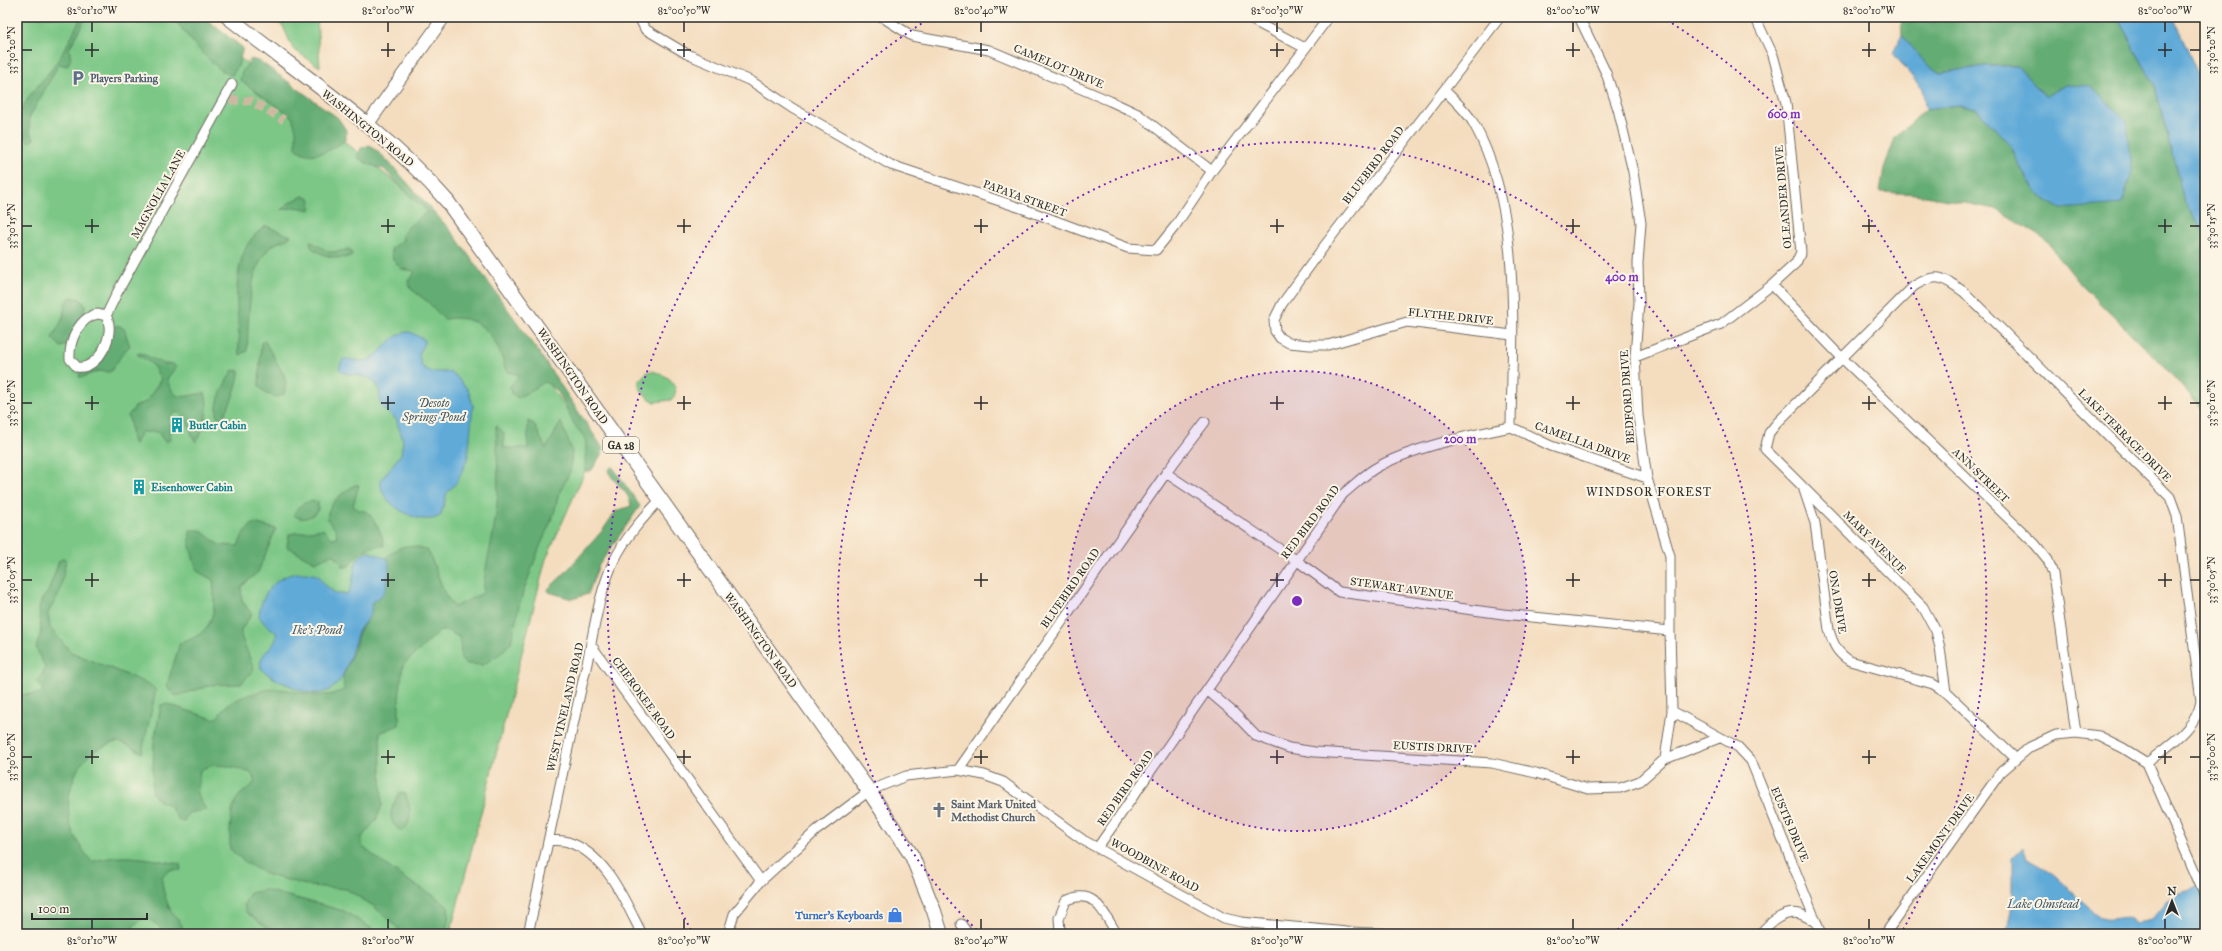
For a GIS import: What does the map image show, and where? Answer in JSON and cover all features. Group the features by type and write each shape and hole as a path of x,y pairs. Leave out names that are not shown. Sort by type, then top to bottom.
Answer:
{"main road":[{"name":"WASHINGTON ROAD","path":"228,17 400,152 447,201 574,378 659,501 869,791 912,856 934,911 940,934"}],"street":[{"path":"367,125 444,17"},
{"name":"PAPAYA STREET","path":"639,17 645,29 686,54 750,81 792,108 891,166 1024,209 1128,248 1156,250 1176,225 1212,171 1329,17"},
{"name":"CAMELOT DRIVE","path":"882,17 912,36 989,50 1033,70 1064,80 1117,104 1138,114 1212,171"},
{"path":"1246,17 1305,48"},
{"name":"BLUEBIRD ROAD","path":"1275,331 1274,320 1282,304 1500,17"},
{"name":"BEDFORD DRIVE","path":"1579,17 1606,73 1618,109 1635,187 1641,223 1638,263 1639,303 1635,357 1638,416 1647,478 1670,556 1672,711"},
{"name":"OLEANDER DRIVE","path":"1635,357 1721,324 1772,285 1796,264 1801,252 1786,103 1773,55 1755,17"},
{"name":"MAGNOLIA LANE","path":"106,316 117,292 232,84"},
{"path":"1444,90 1459,104 1473,123 1487,152 1504,210 1510,246 1512,334 1511,427"},
{"name":"LAKE TERRACE DRIVE","path":"1843,359 1914,286 1926,279 1936,276 1948,280 1964,292 2170,497 2177,516 2201,701 2199,713 2194,723 2147,763"},
{"name":"ANN STREET","path":"1772,285 1843,359 2035,544 2048,560 2053,574 2076,733"},
{"path":"101,314 106,316 110,330 103,350 85,366 80,368 75,366 71,362 70,352 77,329 92,316 101,314"},
{"name":"FLYTHE DRIVE","path":"1275,331 1280,338 1290,343 1310,346 1328,345 1407,322 1512,334"},
{"name":"MARY AVENUE","path":"1843,359 1769,433 1765,449 1923,607 1936,631 1946,692"},
{"name":"BLUEBIRD ROAD","path":"958,770 1166,473 1205,422"},
{"name":"CAMELLIA DRIVE","path":"1511,427 1551,446 1647,478"},
{"name":"RED BIRD ROAD","path":"1098,848 1343,494 1375,469 1417,450 1511,427"},
{"name":"STEWART AVENUE","path":"1166,473 1296,560 1339,592 1503,614 1670,631"},
{"name":"ONA DRIVE","path":"1804,488 1815,523 1828,630 1833,644 1840,655 1850,661 1933,684 1946,692"},
{"name":"WEST VINELAND ROAD","path":"528,934 549,840 564,761 603,590 614,560 639,522 659,501"},
{"name":"CHEROKEE ROAD","path":"591,645 761,881"},
{"name":"EUSTIS DRIVE","path":"1207,690 1234,713 1256,736 1289,748 1492,763 1536,773 1588,789 1620,788 1640,780 1665,759 1719,738"},
{"path":"1946,692 2015,758"},
{"path":"1665,759 1672,711"},
{"name":"EUSTIS DRIVE","path":"1672,711 1738,747 1751,761 1822,934"},
{"name":"LAKEMONT DRIVE","path":"1885,934 2001,772 2015,758 2041,741 2056,735 2076,733 2098,736 2123,748 2147,763"},
{"path":"2147,763 2205,896"},
{"name":"WOODBINE ROAD","path":"728,934 734,914 761,881 817,830 869,791 906,776 958,770 984,775 1003,782 1024,795 1064,828 1224,918 1241,922 1346,932 1402,934"},
{"path":"549,840 566,841 596,858 612,879 642,934"},
{"path":"1064,934 1060,931 1059,918 1066,901 1075,896 1089,898 1101,905 1117,934"},
{"path":"1760,934 1769,923 1781,917 1799,914 1817,923"},
{"path":"961,924 968,934"}],"green space":[{"path":"17,17 189,17 419,201 595,449 546,559 450,934 17,934"},
{"path":"81,17 86,17 69,49 71,58 67,66 59,64 29,118 30,132 34,139 29,142 21,133 19,123 20,113 25,102 58,60 69,42"},
{"path":"173,17 203,17 243,48 238,66 232,75 226,73 209,60"},
{"path":"271,17 317,17 320,67 293,49 283,26"},
{"path":"1901,17 2117,17 2155,86 2184,201 2205,234 2205,413 2162,364 2082,286 2045,239 1996,209 1915,194 1880,192 1884,168 1895,138 1926,109 1957,105 1977,109 2011,146 2023,172 2039,195 2061,209 2122,203 2065,85 2046,97 2017,66 1985,66 1940,73 1926,64 1902,35"},
{"path":"251,59 261,62 338,118 346,130 346,139 335,147 321,153 308,154 301,152 296,148 296,130 292,117 240,80 242,72"},
{"path":"370,145 384,157 452,232 540,354 604,450 592,470 587,472 586,468 585,439 574,424 560,395 551,386 545,382 518,398 512,394 510,386 520,375 506,371 498,348 493,338 486,330 469,320 457,318 444,319 428,302 411,289 408,281 414,274 414,271 402,269 393,260 391,248 403,240 402,235 408,227 428,211 413,199 384,169 368,164 357,157 361,148"},
{"path":"303,196 311,199 310,210 296,207 281,210 287,204"},
{"path":"266,226 291,236 272,246 264,255 258,267 254,280 249,310 247,351 240,355 237,310 239,269 242,256 247,245 255,235"},
{"path":"310,241 329,252 349,249 352,255 337,258 325,255 311,247"},
{"path":"70,297 80,299 85,305 84,315 67,345 61,347 52,338 63,318 65,304"},
{"path":"115,326 120,326 124,329 130,346 110,372 98,371 83,377 79,377 80,372 90,368"},
{"path":"264,340 284,375 286,382 284,394 277,397 266,394 259,386 261,343"},
{"path":"141,353 164,364 173,364 176,367 167,379 170,387 177,395 186,396 205,393 207,405 206,418 202,431 196,442 187,423 178,412 169,416 170,440 165,442 158,432 141,432 135,444 133,443 128,416 135,407 147,401 161,379 152,364 137,354"},
{"path":"233,370 239,371 234,395 222,418 217,417 217,404 219,398 223,387"},
{"path":"651,371 667,377 674,385 676,389 675,395 671,400 655,402 641,390 639,380 646,373"},
{"path":"528,421 534,424 546,449 561,422 572,452 570,472 558,496 554,514 526,584 519,606 511,643 501,653 483,665 467,664 461,660 460,638 449,631 440,631 403,665 399,698 399,725 380,733 382,806 376,820 362,837 362,846 368,851 399,875 435,897 448,907 449,916 445,934 401,934 397,927 372,905 346,889 310,886 268,875 246,863 230,849 230,829 233,807 236,801 239,796 255,781 251,773 232,767 219,765 200,770 197,794 206,810 188,813 184,821 179,821 170,806 158,800 152,792 154,742 161,705 167,704 214,719 219,716 227,705 232,702 261,691 277,689 323,695 333,694 344,690 343,676 354,650 359,632 370,615 372,602 388,559 385,558 401,547 410,546 428,550 445,594 454,607 483,593 497,509 498,474 496,426 504,433 504,448 528,448"},
{"path":"612,466 640,506 599,565 588,594 572,599 549,592 548,589 563,575 602,531 616,511 631,506 628,496 608,471"},
{"path":"355,485 359,485 353,506 359,510 368,512 381,533 384,546 368,548 356,557 349,566 344,567 335,555 330,555 315,562 287,547 289,534 323,529 332,538 337,537 336,529 330,523 328,517 329,511 337,498"},
{"path":"314,501 318,502 318,510 313,515 307,518 301,518 294,515 297,509 302,505"},
{"path":"254,523 276,529 258,572 241,587 242,601 252,614 241,630 241,636 254,669 241,684 212,685 176,696 171,692 167,685 180,643 192,639 207,627 211,620 214,602 213,580 197,571 190,547 190,530 200,530 219,545 238,546 244,532"},
{"path":"64,558 66,560 60,592 48,613 50,628 71,652 149,684 156,690 142,753 130,746 114,742 94,751 85,759 78,770 73,781 68,806 69,819 73,834 83,851 92,862 114,857 136,857 180,864 181,870 170,870 162,877 162,881 168,905 181,924 183,934 164,934 160,927 145,919 138,922 127,934 110,932 105,934 17,934 17,696 24,694 38,694 43,691 36,681 43,673 45,667 36,648 41,631 39,608 42,599 48,592 59,561"},
{"path":"400,792 405,793 410,813 409,822 402,831 396,828 391,818 394,802"},
{"path":"266,890 344,911 374,930 377,934 276,934 246,912 244,904 250,893"}],"water":[{"path":"2117,17 2173,17 2205,90 2205,234 2184,201 2155,86"},
{"path":"1902,35 1926,64 1940,73 1985,66 2017,66 2046,97 2065,85 2091,86 2127,121 2132,171 2122,204 2061,209 2039,195 2023,172 2011,146 1977,109 1957,105 1926,109 1922,89 1893,53"},
{"name":"Desoto Springs Pond","path":"410,332 425,340 419,355 422,367 432,372 449,372 455,375 468,390 473,405 468,458 457,482 447,493 441,515 433,519 413,517 403,512 393,505 381,489 381,480 401,454 403,441 396,419 381,407 378,388 373,380 363,376 346,374 339,368 343,359 362,361 368,360 379,353 398,335"},
{"name":"Ike's Pond","path":"370,552 388,559 389,574 387,584 383,594 372,602 371,614 358,632 345,669 340,680 333,688 323,692 311,693 295,688 273,678 265,672 261,668 262,657 272,647 276,638 276,632 264,623 259,616 265,595 271,587 278,580 287,576 297,573 308,573 319,576 324,584 336,594 347,594 352,583 356,563 363,554"},
{"name":"Lake Olmstead","path":"2023,847 2027,858 2050,871 2082,902 2102,918 2106,919 2127,917 2131,918 2135,923 2152,920 2168,901 2180,892 2192,889 2205,882 2205,934 2010,934 2007,930 2012,905 2012,858"}],"tunnel":[{"path":"230,100 251,101 284,120"}],"place":[{"name":"Players Parking","path":"78,78"},
{"name":"Butler Cabin","path":"177,425"},
{"name":"Eisenhower Cabin","path":"139,487"},
{"name":"Saint Mark United Methodist Church","path":"939,810"},
{"name":"Turner's Keyboards","path":"895,915"}],"district":[{"name":"WINDSOR FOREST","path":"1649,492"}]}
